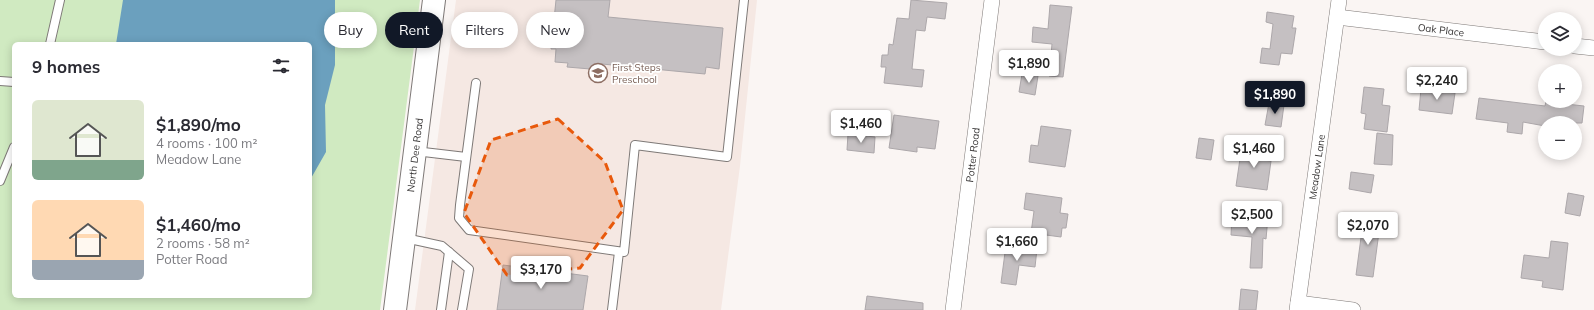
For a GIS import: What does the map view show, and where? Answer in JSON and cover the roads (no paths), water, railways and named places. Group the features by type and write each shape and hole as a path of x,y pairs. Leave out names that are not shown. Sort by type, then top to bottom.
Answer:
{"street":[{"name":"North Dee Road","path":"395,310 434,0"},
{"name":"Potter Road","path":"953,310 992,0"},
{"name":"Meadow Lane","path":"1298,306 1339,0"},
{"name":"Oak Place","path":"1337,17 1538,41"},
{"path":"1582,47 1594,48"},
{"path":"1298,306 1353,310"}],"lane":[{"path":"50,42 60,0"},
{"path":"476,83 459,218 469,230 624,252 635,145 727,158 744,0"},
{"path":"0,81 12,82"},
{"path":"415,151 466,157"},
{"path":"0,181 12,152"},
{"path":"404,238 442,246 469,269 462,310"},
{"path":"441,310 449,252"},
{"path":"612,310 619,252"}],"water":[{"path":"123,0 335,0 335,12 324,12 324,48 335,48 335,65 325,105 326,152 312,176 312,42 116,42"}],"place":[{"name":"First Steps Preschool","path":"598,73"}]}
